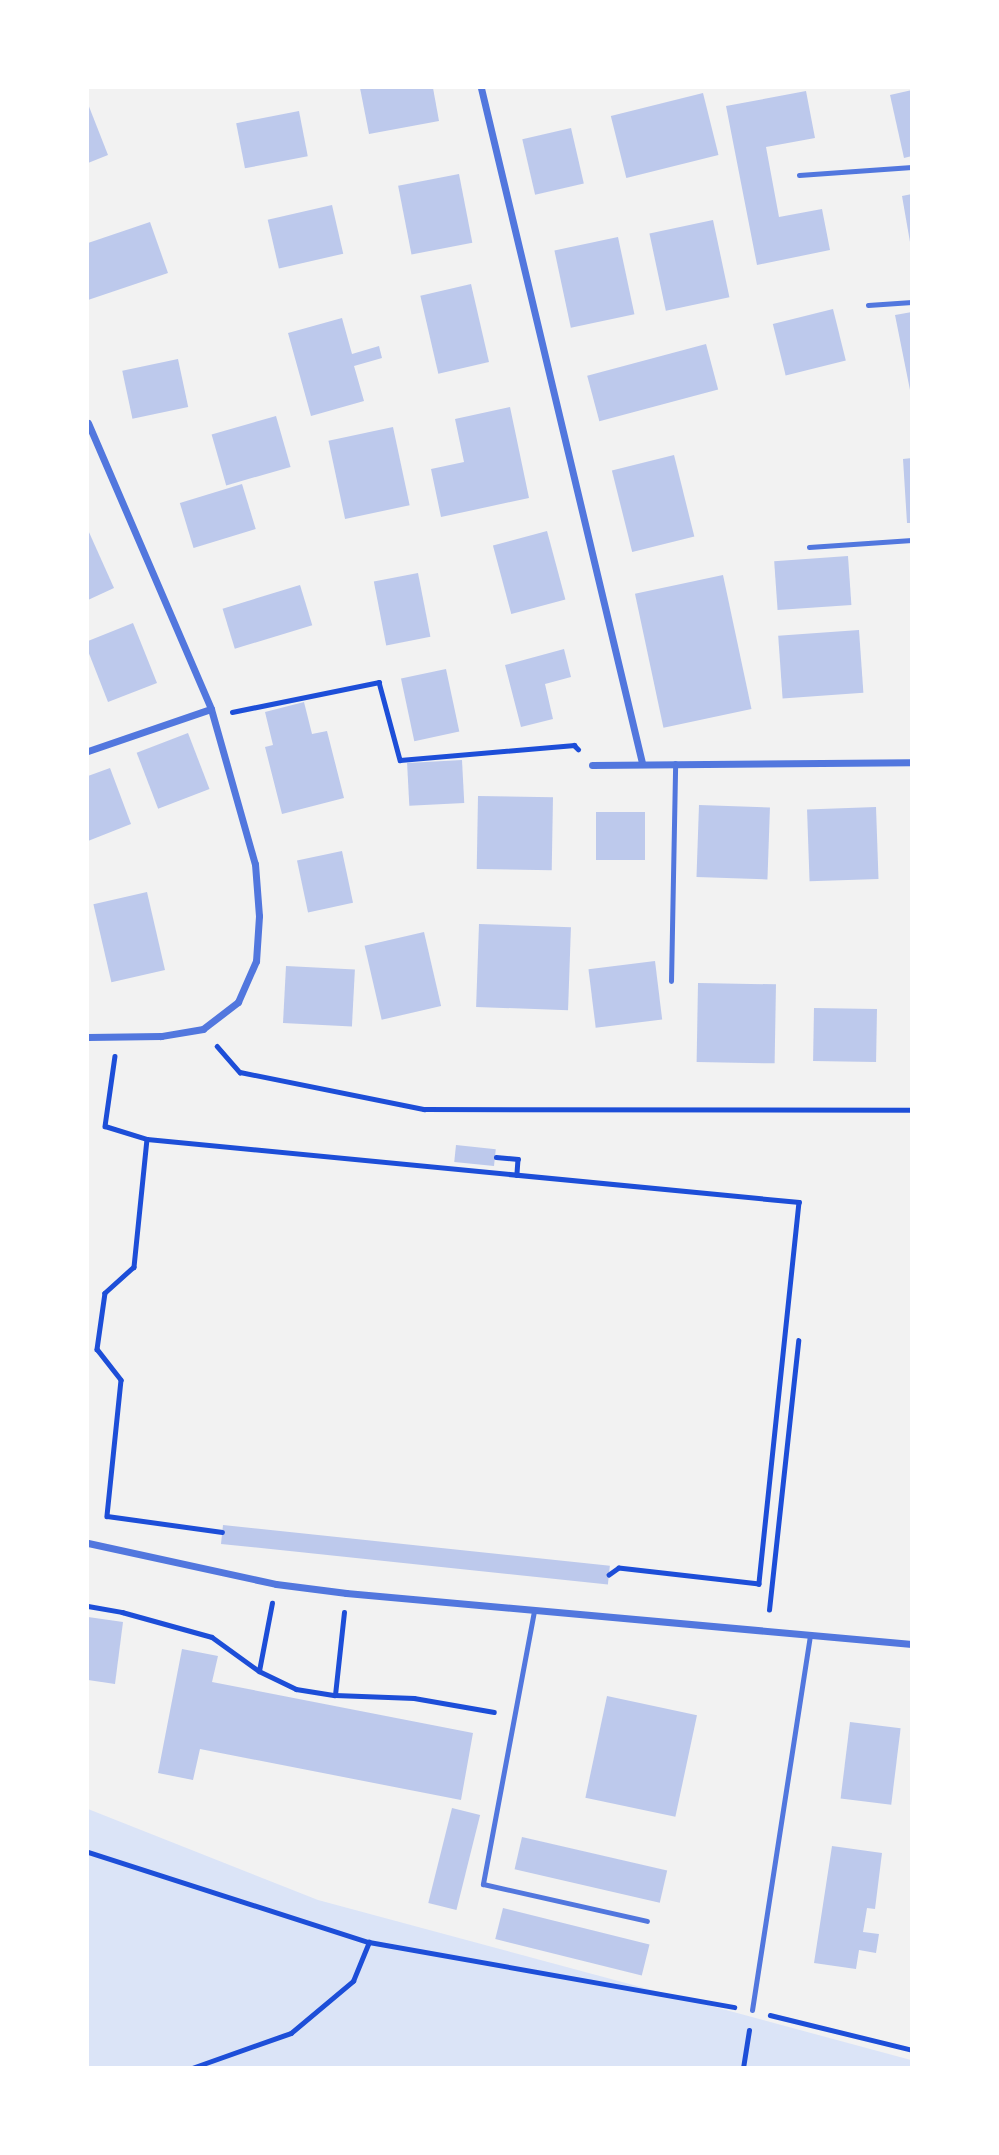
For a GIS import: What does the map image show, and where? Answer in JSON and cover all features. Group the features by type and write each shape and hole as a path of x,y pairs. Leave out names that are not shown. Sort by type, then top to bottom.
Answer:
{"street":[{"path":"481,88 642,763"},
{"path":"88,423 211,709 255,864 259,916 256,961 238,1002 203,1029 161,1036 88,1037"},
{"path":"88,751 211,709"},
{"path":"592,765 912,762"},
{"path":"88,1543 276,1584 346,1594 912,1644"}],"lane":[{"path":"799,175 912,167"},
{"path":"868,305 912,302"},
{"path":"809,547 912,540"},
{"path":"671,981 675,763"},
{"path":"534,1611 483,1884 647,1921"},
{"path":"752,2010 810,1636"}],"path":[{"path":"211,709 231,712 379,682 400,760 574,745 592,765"},
{"path":"203,1029 240,1072 424,1110 912,1111"},
{"path":"117,1038 105,1126 147,1139 799,1202 759,1584 620,1568 609,1575"},
{"path":"147,1139 134,1267 105,1293 97,1349 121,1380 107,1516 222,1532"},
{"path":"496,1157 519,1158 517,1175"},
{"path":"767,1632 798,1341"},
{"path":"259,1671 276,1584"},
{"path":"335,1695 346,1594"},
{"path":"88,1606 122,1612 212,1637 259,1671 296,1689 335,1695 414,1698 515,1716"},
{"path":"88,1852 369,1942 752,2010 912,2050"},
{"path":"192,2067 291,2033 354,1981 369,1942"},
{"path":"743,2067 752,2010"}],"shaded area":[{"path":"88,1809 318,1900 911,2060 911,2067 88,2067"}],"building":[{"path":"360,88 433,88 439,121 369,134"},
{"path":"912,90 912,156 904,158 890,95"},
{"path":"806,91 815,138 766,147 779,217 822,209 830,250 757,265 726,106"},
{"path":"703,93 718,155 626,178 611,116"},
{"path":"88,104 108,155 88,163"},
{"path":"299,111 308,156 245,168 236,123"},
{"path":"571,128 584,184 535,195 522,139"},
{"path":"459,174 472,243 411,255 398,186"},
{"path":"912,194 912,242 910,242 902,196"},
{"path":"332,205 343,254 279,269 268,220"},
{"path":"713,220 729,297 666,311 649,234"},
{"path":"150,222 168,273 88,300 88,243"},
{"path":"618,237 634,314 571,328 554,251"},
{"path":"471,284 489,362 438,374 420,296"},
{"path":"833,309 846,360 786,375 773,324"},
{"path":"912,312 912,390 910,390 895,315"},
{"path":"342,318 352,354 379,346 382,358 354,366 364,401 311,416 288,333"},
{"path":"706,344 718,389 599,421 587,376"},
{"path":"178,359 188,407 132,419 122,371"},
{"path":"510,407 529,498 441,517 431,469 464,462 455,419"},
{"path":"276,416 291,467 226,485 212,434"},
{"path":"393,427 410,505 345,519 328,441"},
{"path":"674,455 694,537 632,552 612,470"},
{"path":"912,458 912,523 907,523 903,459"},
{"path":"242,484 256,529 194,548 180,503"},
{"path":"88,530 114,588 88,600"},
{"path":"547,531 565,600 511,614 493,545"},
{"path":"848,556 851,605 778,610 774,561"},
{"path":"418,573 430,637 386,645 374,582"},
{"path":"723,575 751,709 663,728 635,594"},
{"path":"300,585 312,625 235,649 223,609"},
{"path":"133,623 157,683 108,702 88,651 88,641"},
{"path":"859,630 863,693 783,698 778,636"},
{"path":"564,649 571,677 545,684 553,719 521,727 505,665"},
{"path":"446,669 459,732 414,741 401,679"},
{"path":"304,702 312,734 327,731 344,798 282,814 265,747 273,745 265,712"},
{"path":"188,733 210,789 158,809 137,753"},
{"path":"462,760 464,803 409,806 407,763"},
{"path":"110,768 131,824 88,841 88,776"},
{"path":"478,796 553,797 552,870 477,869"},
{"path":"699,805 770,807 767,879 696,877"},
{"path":"876,807 879,879 810,881 807,809"},
{"path":"596,812 645,812 645,860 596,860"},
{"path":"342,851 353,903 308,912 297,861"},
{"path":"147,892 165,970 111,982 93,904"},
{"path":"479,924 571,927 568,1010 476,1007"},
{"path":"424,932 441,1006 382,1020 365,946"},
{"path":"655,961 662,1020 596,1028 588,969"},
{"path":"286,966 355,970 352,1027 283,1023"},
{"path":"698,983 776,984 775,1063 697,1062"},
{"path":"814,1008 877,1009 876,1062 813,1061"},
{"path":"456,1145 496,1149 494,1166 454,1162"},
{"path":"223,1525 610,1566 608,1585 221,1544"},
{"path":"88,1617 123,1622 115,1684 88,1680"},
{"path":"182,1649 218,1656 212,1682 473,1733 461,1800 200,1749 193,1780 158,1773"},
{"path":"607,1696 697,1715 675,1817 585,1798"},
{"path":"850,1722 901,1728 891,1805 841,1798"},
{"path":"452,1808 480,1815 456,1910 428,1903"},
{"path":"522,1837 667,1871 660,1903 515,1869"},
{"path":"832,1846 882,1853 875,1909 867,1908 863,1932 879,1934 876,1953 859,1950 856,1969 814,1963"},
{"path":"503,1908 650,1945 642,1976 495,1939"}]}
